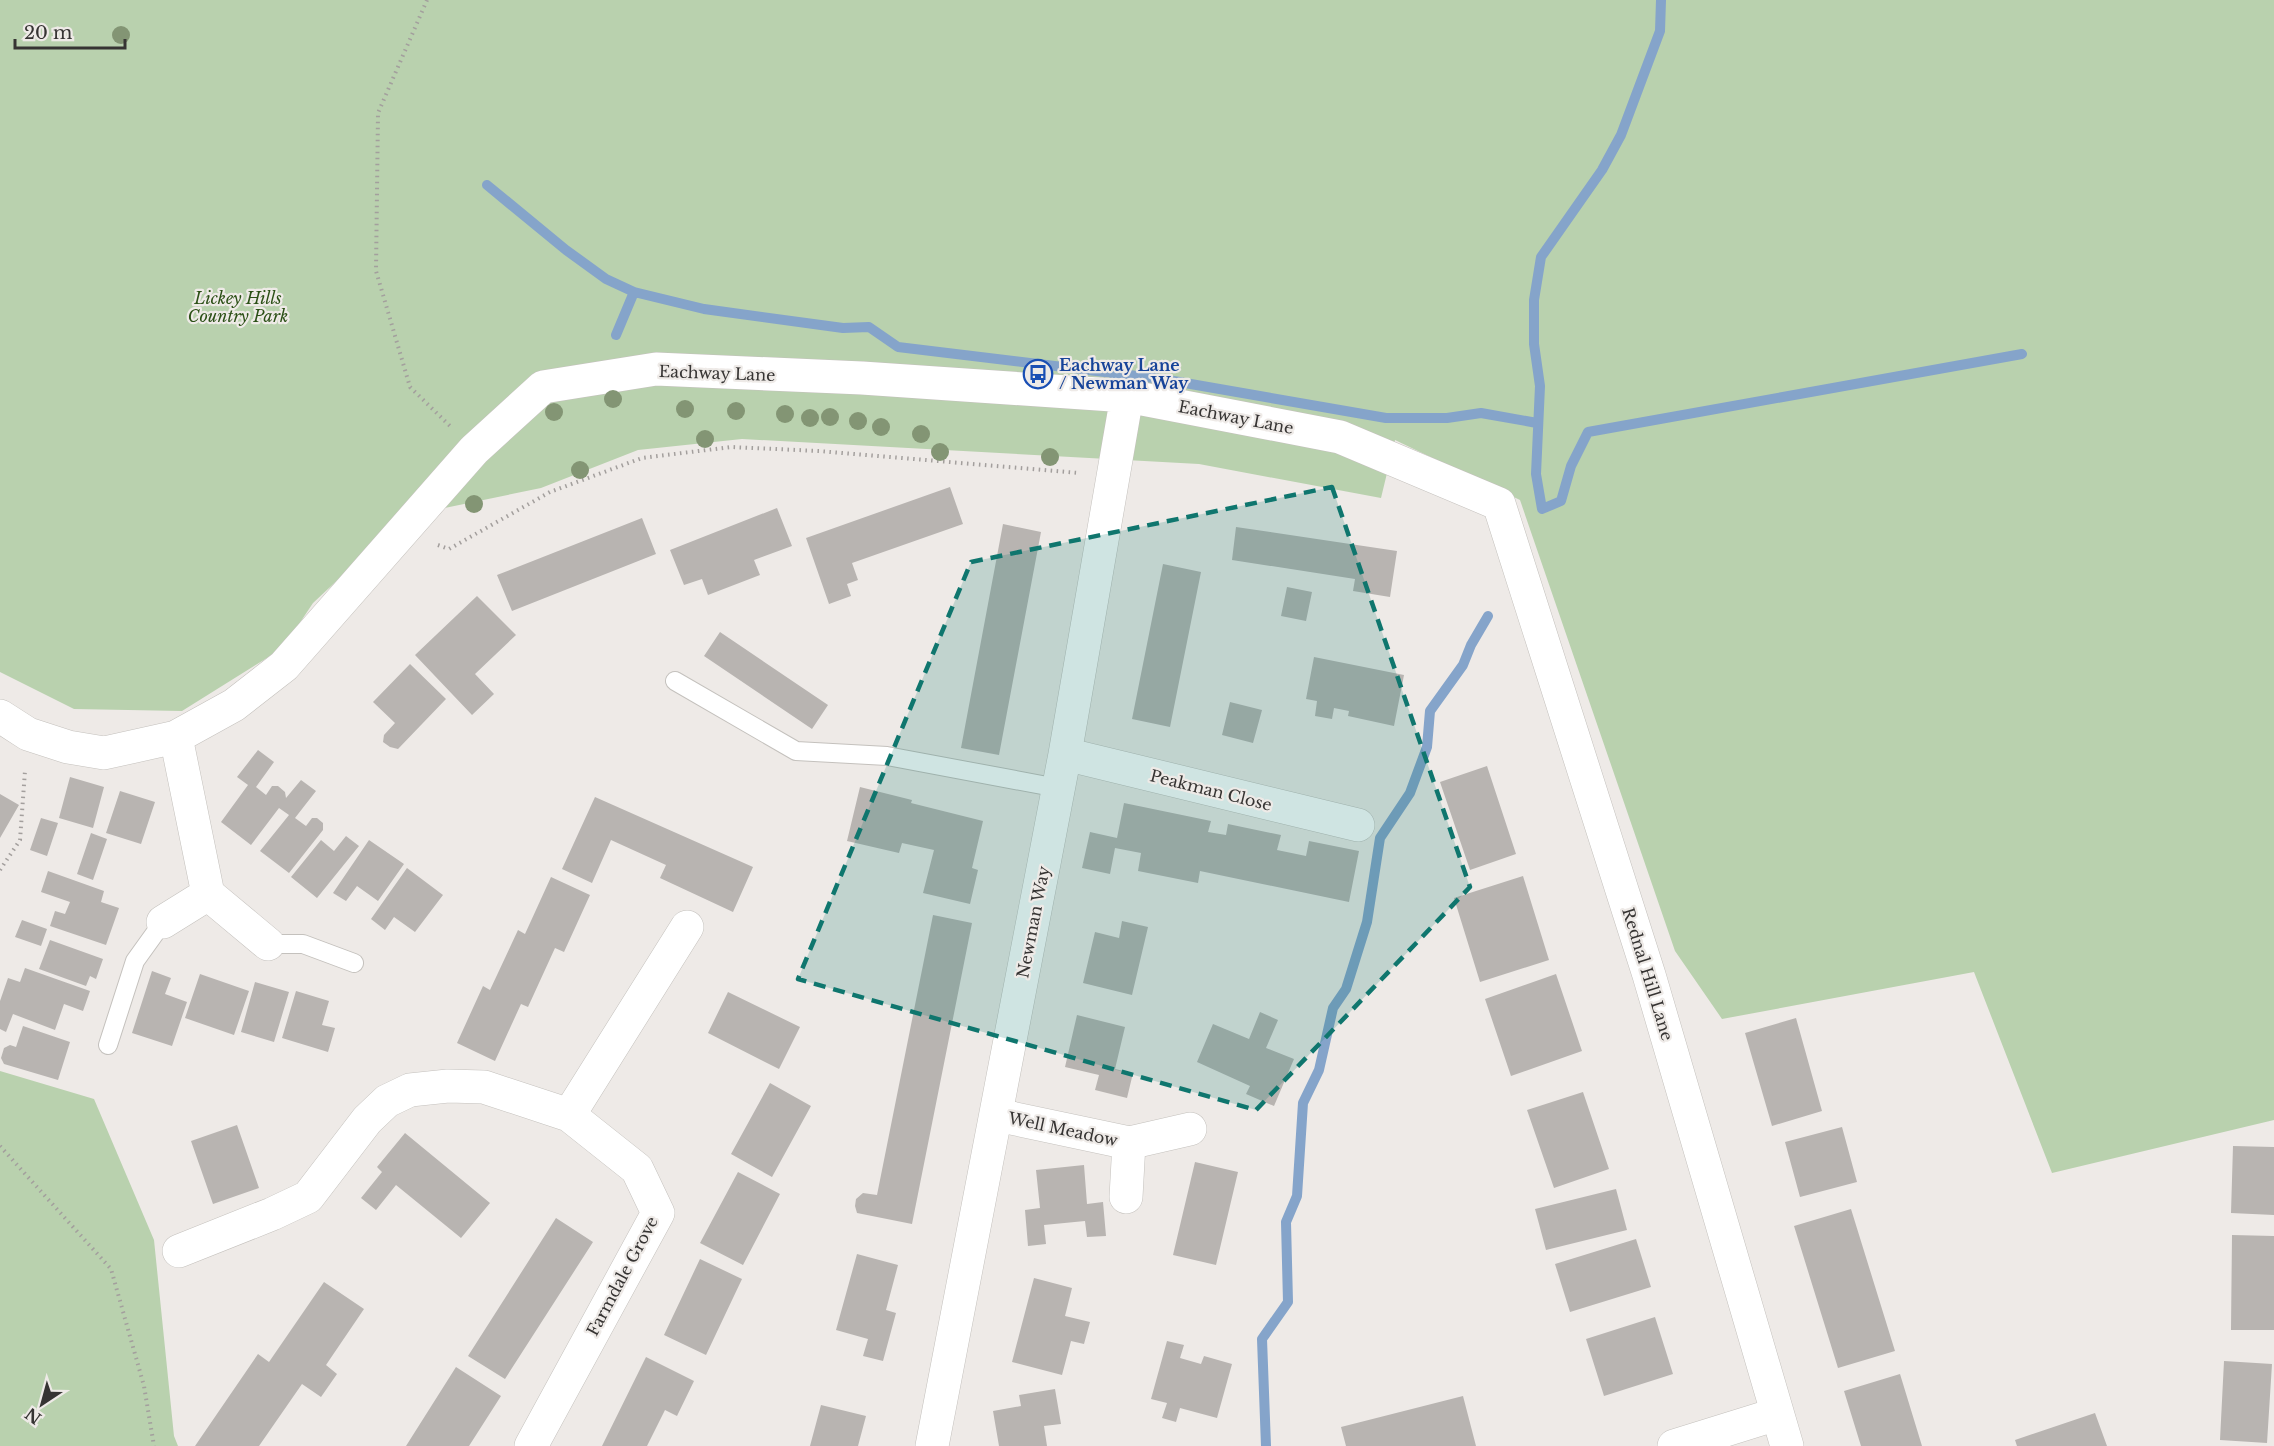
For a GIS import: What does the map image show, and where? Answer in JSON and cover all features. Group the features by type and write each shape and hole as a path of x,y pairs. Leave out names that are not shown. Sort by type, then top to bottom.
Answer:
{"street":[{"name":"Eachway Lane","path":"0,716 28,734 68,747 104,753 176,737 234,705 284,666 474,450 543,387 657,369 862,378 1127,396 1340,437 1499,504"},
{"name":"Newman Way","path":"932,1446 1065,754 1127,396"},
{"name":"Rednal Hill Lane","path":"1499,504 1649,975 1787,1446"},
{"path":"176,737 208,894 268,944"},
{"name":"Peakman Close","path":"1065,754 1358,825"},
{"path":"163,922 208,894"},
{"path":"569,1116 687,927"},
{"name":"Farmdale Grove","path":"179,1251 308,1197 368,1120 387,1101 410,1090 448,1086 484,1087 569,1116 637,1169 658,1213 531,1446"},
{"name":"Well Meadow","path":"997,1115 1129,1143 1190,1129"},
{"name":"Well Meadow","path":"1126,1197 1129,1143"},
{"path":"1674,1446 1777,1414"}],"lane":[{"path":"675,681 796,751 887,756 1058,788"},
{"path":"108,1045 135,960 163,922"},
{"path":"268,944 303,944 354,963"}],"path":[{"path":"428,0 378,113 376,272 410,387 474,450"},
{"path":"402,531 449,549 550,492 642,458 731,447 819,451 1113,476"},
{"path":"0,870 20,840 28,734"},
{"path":"0,1146 111,1269 144,1386 154,1446"}],"highlighted area":[{"path":"1332,487 1470,887 1256,1110 798,979 971,562"}],"green space":[{"name":"Lickey Hills Country Park","path":"0,0 2274,0 2274,1120 2052,1173 1974,972 1722,1019 1675,951 1520,500 1395,440 1381,498 1199,464 742,439 638,450 541,488 406,516 313,603 283,648 182,711 74,709 0,672"},
{"path":"0,1071 94,1099 154,1240 174,1436 178,1446 0,1446"}],"building":[{"path":"950,487 963,524 852,563 858,580 847,584 851,596 829,604 806,538"},
{"path":"777,508 792,546 754,560 760,575 708,595 702,579 684,585 670,550"},
{"path":"642,518 656,554 512,611 497,575"},
{"path":"1003,524 1041,532 999,755 961,748"},
{"path":"1236,527 1397,551 1390,597 1353,591 1355,579 1232,560"},
{"path":"1163,564 1201,572 1170,727 1132,719"},
{"path":"1287,587 1312,592 1306,621 1281,616"},
{"path":"477,596 516,635 475,674 494,694 472,715 415,655"},
{"path":"720,632 828,705 812,729 704,656"},
{"path":"1314,657 1404,675 1394,726 1348,716 1349,711 1334,708 1332,719 1315,716 1317,701 1306,699"},
{"path":"410,664 446,699 398,749 383,742 384,735 395,723 373,702"},
{"path":"1230,702 1262,710 1253,743 1222,735"},
{"path":"258,750 274,762 256,787 266,795 272,786 278,786 285,792 286,798 301,780 316,791 295,818 306,826 312,818 317,818 323,823 323,830 289,873 260,851 289,815 279,808 251,845 221,822 248,785 237,777"},
{"path":"1487,766 1516,854 1470,870 1440,782"},
{"path":"70,777 104,787 93,828 59,818"},
{"path":"860,787 912,800 911,803 983,821 972,868 978,870 970,904 923,893 934,850 902,843 899,853 847,841"},
{"path":"120,791 155,802 141,844 106,833"},
{"path":"0,794 19,805 0,838"},
{"path":"595,797 753,867 733,912 660,878 666,865 611,840 592,883 562,869"},
{"path":"1124,803 1211,821 1208,832 1226,835 1228,824 1281,835 1277,850 1306,856 1309,841 1359,851 1349,902 1200,871 1198,883 1138,871 1141,853 1115,848 1110,874 1082,868 1090,832 1117,838"},
{"path":"41,818 58,823 47,856 30,850"},
{"path":"91,833 107,839 93,880 77,874"},
{"path":"346,836 359,846 317,898 291,877 321,840 334,851"},
{"path":"369,840 404,864 378,901 357,886 346,901 333,893"},
{"path":"407,868 443,895 415,932 394,917 385,930 371,919"},
{"path":"48,871 104,891 101,902 119,908 106,945 50,926 55,911 65,914 70,902 41,892"},
{"path":"1523,876 1549,960 1480,982 1454,898"},
{"path":"551,877 590,895 564,952 555,948 528,1007 521,1004 495,1061 457,1043 483,986 490,990 518,930 525,934"},
{"path":"933,915 972,923 912,1224 857,1213 855,1206 856,1199 863,1193 877,1195"},
{"path":"22,920 47,929 41,946 15,937"},
{"path":"1122,921 1148,927 1132,995 1083,983 1095,932 1119,938"},
{"path":"50,940 103,959 96,979 90,976 86,986 39,969"},
{"path":"25,968 90,991 83,1011 64,1004 55,1030 13,1014 6,1032 0,1029 0,1001 8,978 20,982"},
{"path":"152,971 171,978 165,994 187,1002 172,1046 132,1033"},
{"path":"200,974 249,991 234,1035 185,1018"},
{"path":"1556,974 1582,1051 1511,1076 1485,999"},
{"path":"255,982 289,992 274,1042 241,1032"},
{"path":"296,991 329,1001 322,1025 335,1028 328,1052 282,1038"},
{"path":"728,992 800,1027 779,1069 708,1033"},
{"path":"1260,1012 1278,1020 1266,1048 1294,1059 1274,1106 1246,1094 1250,1086 1197,1062 1213,1024 1249,1039"},
{"path":"1077,1015 1125,1027 1115,1069 1133,1073 1127,1098 1095,1090 1099,1075 1065,1067"},
{"path":"1796,1018 1822,1111 1772,1126 1745,1033"},
{"path":"23,1026 70,1042 58,1080 4,1064 1,1058 4,1048 10,1045 16,1047"},
{"path":"770,1083 811,1106 772,1177 731,1154"},
{"path":"1583,1092 1609,1169 1554,1188 1527,1110"},
{"path":"237,1125 259,1188 213,1204 191,1141"},
{"path":"1842,1127 1857,1182 1800,1197 1785,1142"},
{"path":"405,1133 490,1203 461,1238 396,1185 376,1210 361,1198 382,1172 377,1167"},
{"path":"2233,1146 2274,1147 2274,1215 2231,1213"},
{"path":"1195,1162 1238,1172 1216,1265 1173,1255"},
{"path":"1084,1165 1087,1204 1103,1202 1106,1236 1087,1237 1085,1221 1044,1225 1046,1244 1028,1246 1025,1210 1040,1208 1036,1170"},
{"path":"738,1172 780,1194 743,1265 700,1243"},
{"path":"1616,1189 1627,1230 1546,1250 1535,1209"},
{"path":"1851,1209 1895,1351 1838,1368 1794,1226"},
{"path":"556,1218 593,1242 505,1379 468,1356"},
{"path":"2232,1235 2274,1236 2274,1330 2231,1330"},
{"path":"1636,1239 1651,1287 1570,1312 1555,1264"},
{"path":"857,1254 898,1265 886,1310 896,1313 883,1361 863,1356 868,1339 836,1330"},
{"path":"700,1259 742,1279 706,1355 664,1335"},
{"path":"1034,1278 1072,1288 1065,1316 1090,1322 1084,1344 1071,1341 1062,1375 1012,1362"},
{"path":"324,1282 364,1309 326,1365 337,1374 321,1397 302,1384 259,1446 195,1446 258,1354 269,1362"},
{"path":"1655,1317 1673,1374 1604,1396 1586,1339"},
{"path":"1167,1341 1184,1345 1180,1358 1201,1364 1204,1356 1232,1364 1217,1418 1180,1408 1176,1422 1162,1418 1167,1403 1151,1399"},
{"path":"646,1357 694,1381 677,1416 665,1410 647,1446 602,1446"},
{"path":"2224,1361 2272,1364 2267,1443 2220,1440"},
{"path":"456,1367 501,1396 469,1446 406,1446"},
{"path":"1900,1374 1922,1446 1861,1446 1844,1391"},
{"path":"1055,1389 1061,1424 1044,1426 1047,1446 999,1446 993,1411 1021,1406 1019,1395"},
{"path":"1463,1396 1476,1446 1346,1446 1341,1427"},
{"path":"821,1405 866,1416 858,1446 810,1446"},
{"path":"2095,1413 2107,1446 2017,1446 2015,1440"}],"waterway":[{"path":"1661,0 1660,31 1621,135 1602,170 1541,257 1534,300 1534,344 1540,386 1536,474 1542,509 1561,501 1571,466 1588,432 2022,354"},
{"path":"487,185 566,250 606,279 634,292 704,309 843,328 869,327 898,347 1162,379 1386,418 1447,418 1481,413 1537,423"},
{"path":"616,335 634,292"},
{"path":"1266,1446 1262,1339 1288,1302 1286,1222 1297,1196 1303,1103 1319,1070 1333,1008 1346,989 1367,922 1380,838 1410,793 1427,747 1430,711 1463,665 1471,645 1488,616"}],"place":[{"name":"Eachway Lane / Newman Way","path":"1038,374"}]}
